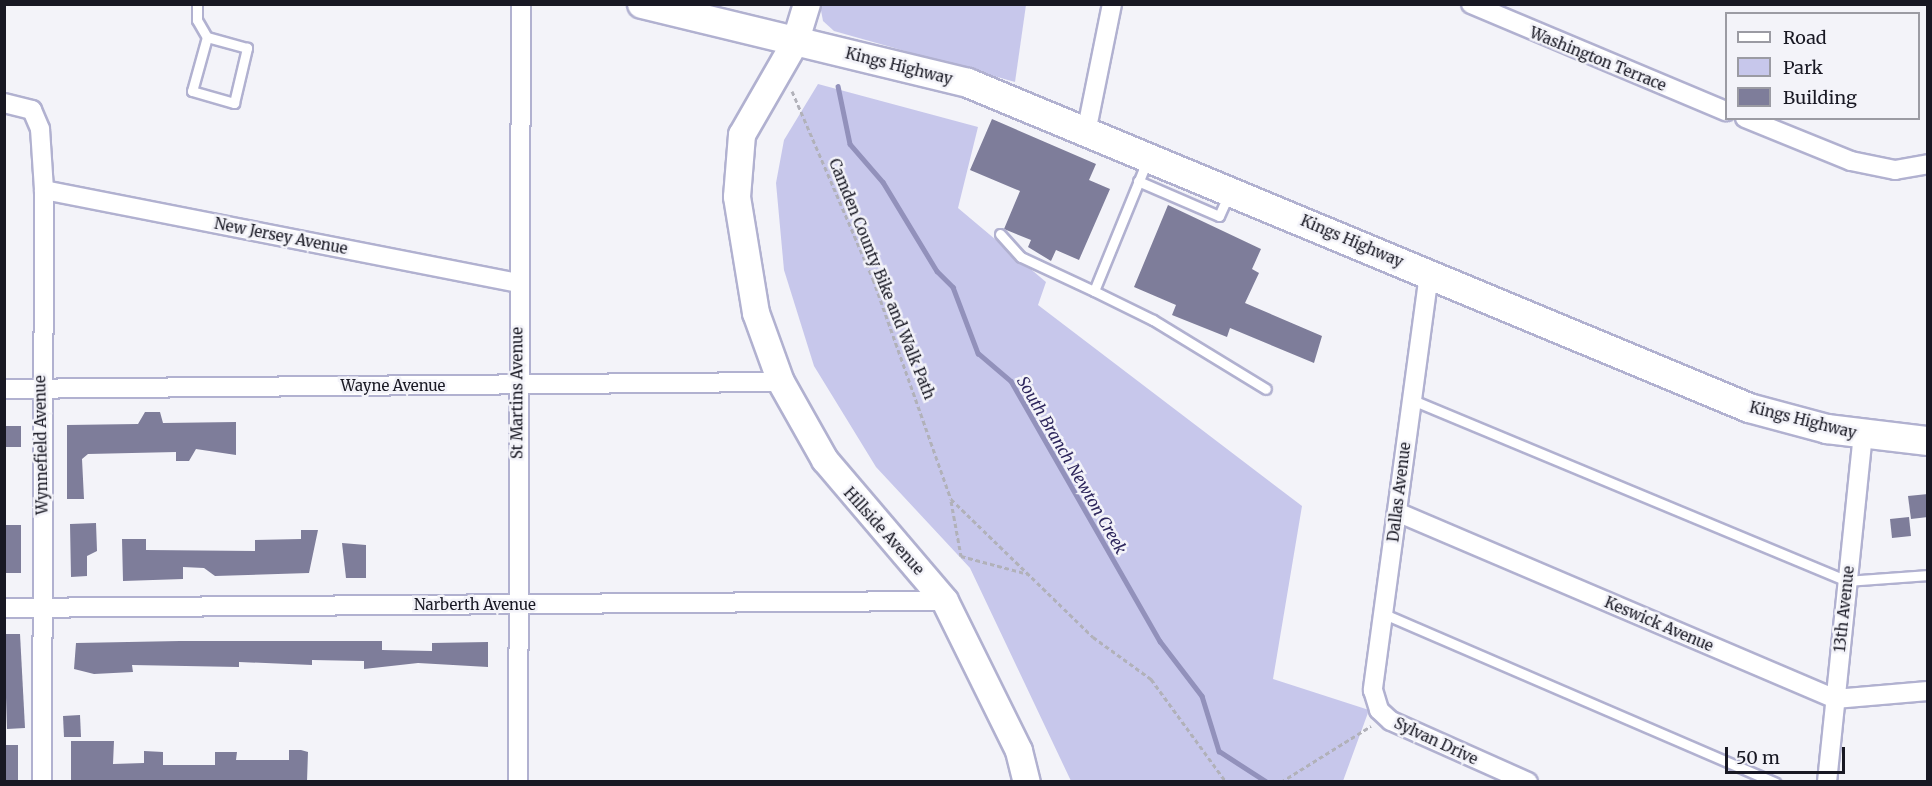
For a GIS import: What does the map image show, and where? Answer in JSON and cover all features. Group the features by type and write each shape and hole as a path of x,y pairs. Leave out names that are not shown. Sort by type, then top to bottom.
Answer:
{"main road":[{"name":"Kings Highway","path":"642,4 968,82 1088,128 1143,169 1230,190 1749,408 1863,436 1928,441"}],"street":[{"name":"St Martins Avenue","path":"518,782 515,605 520,4"},
{"name":"Hillside Avenue","path":"807,4 786,38 782,69 742,135 737,197 756,313 781,382 850,495 945,601 1018,751 1027,782"},
{"path":"1088,128 1112,4"},
{"name":"Washington Terrace","path":"1471,4 1725,111"},
{"name":"Wynnefield Avenue","path":"4,103 32,110 40,129 44,190 40,389 43,607 42,782"},
{"path":"1750,120 1851,161 1895,170 1928,164"},
{"name":"New Jersey Avenue","path":"44,190 517,283"},
{"name":"Dallas Avenue","path":"1383,713 1373,690 1410,399 1430,274"},
{"name":"Wayne Avenue","path":"4,389 781,382"},
{"name":"13th Avenue","path":"1827,782 1863,436"},
{"name":"Keswick Avenue","path":"1397,512 1835,699 1928,691"},
{"name":"Narberth Avenue","path":"4,608 945,601"},
{"name":"Sylvan Drive","path":"1383,713 1528,782"}],"lane":[{"path":"197,4 197,20 207,37 247,48 234,103 192,91 207,37"},
{"path":"1094,291 1143,169"},
{"path":"1000,234 1022,257 1152,320 1266,389"},
{"path":"1410,399 1847,581 1928,576"},
{"path":"1384,614 1775,782"}],"path":[{"name":"Camden County Bike and Walk Path","path":"782,69 873,279 951,499 1093,637 1151,679 1226,782"},
{"path":"951,499 961,556 1030,574"},
{"path":"1281,782 1383,713"}],"green space":[{"path":"820,5 1026,5 1015,82 834,31 823,21"},
{"path":"818,84 978,127 958,208 1046,282 1038,305 1302,506 1273,679 1369,710 1343,781 1071,781 970,568 876,467 814,366 784,270 776,183 784,140"}],"building":[{"path":"992,119 1096,164 1089,180 1110,189 1079,260 1056,250 1051,261 1028,247 1031,240 1004,229 1020,191 970,170"},
{"path":"1168,205 1261,249 1252,269 1259,273 1245,303 1322,336 1314,363 1230,328 1227,337 1172,315 1176,305 1134,287"},
{"path":"145,412 160,412 163,423 236,422 236,455 196,449 189,461 176,461 176,452 88,454 82,459 84,499 67,499 67,425 138,424"},
{"path":"4,426 21,426 21,447 4,447"},
{"path":"1928,494 1928,517 1911,519 1908,496"},
{"path":"1909,517 1911,536 1892,538 1890,519"},
{"path":"96,523 97,551 87,556 87,576 71,577 70,524"},
{"path":"6,525 21,525 21,573 4,573"},
{"path":"301,530 318,530 309,573 215,576 204,568 183,567 183,579 123,581 122,539 146,539 146,550 255,551 255,540 301,539"},
{"path":"342,543 366,545 366,578 346,578"},
{"path":"4,634 20,634 25,728 7,729"},
{"path":"382,641 382,650 432,651 432,643 488,642 488,667 418,663 364,669 364,661 312,660 312,665 239,662 239,667 132,665 133,672 94,674 74,669 76,643"},
{"path":"80,715 81,737 64,737 63,716"},
{"path":"71,741 114,741 113,764 144,763 144,751 163,752 163,765 215,765 215,752 237,752 236,760 289,760 289,750 301,750 308,752 307,782 71,782"},
{"path":"4,745 18,745 18,782 4,782"}],"waterway":[{"name":"South Branch Newton Creek","path":"838,86 850,144 883,182 937,271 953,287 978,353 1011,381 1160,641 1202,696 1219,751 1267,782"}]}
